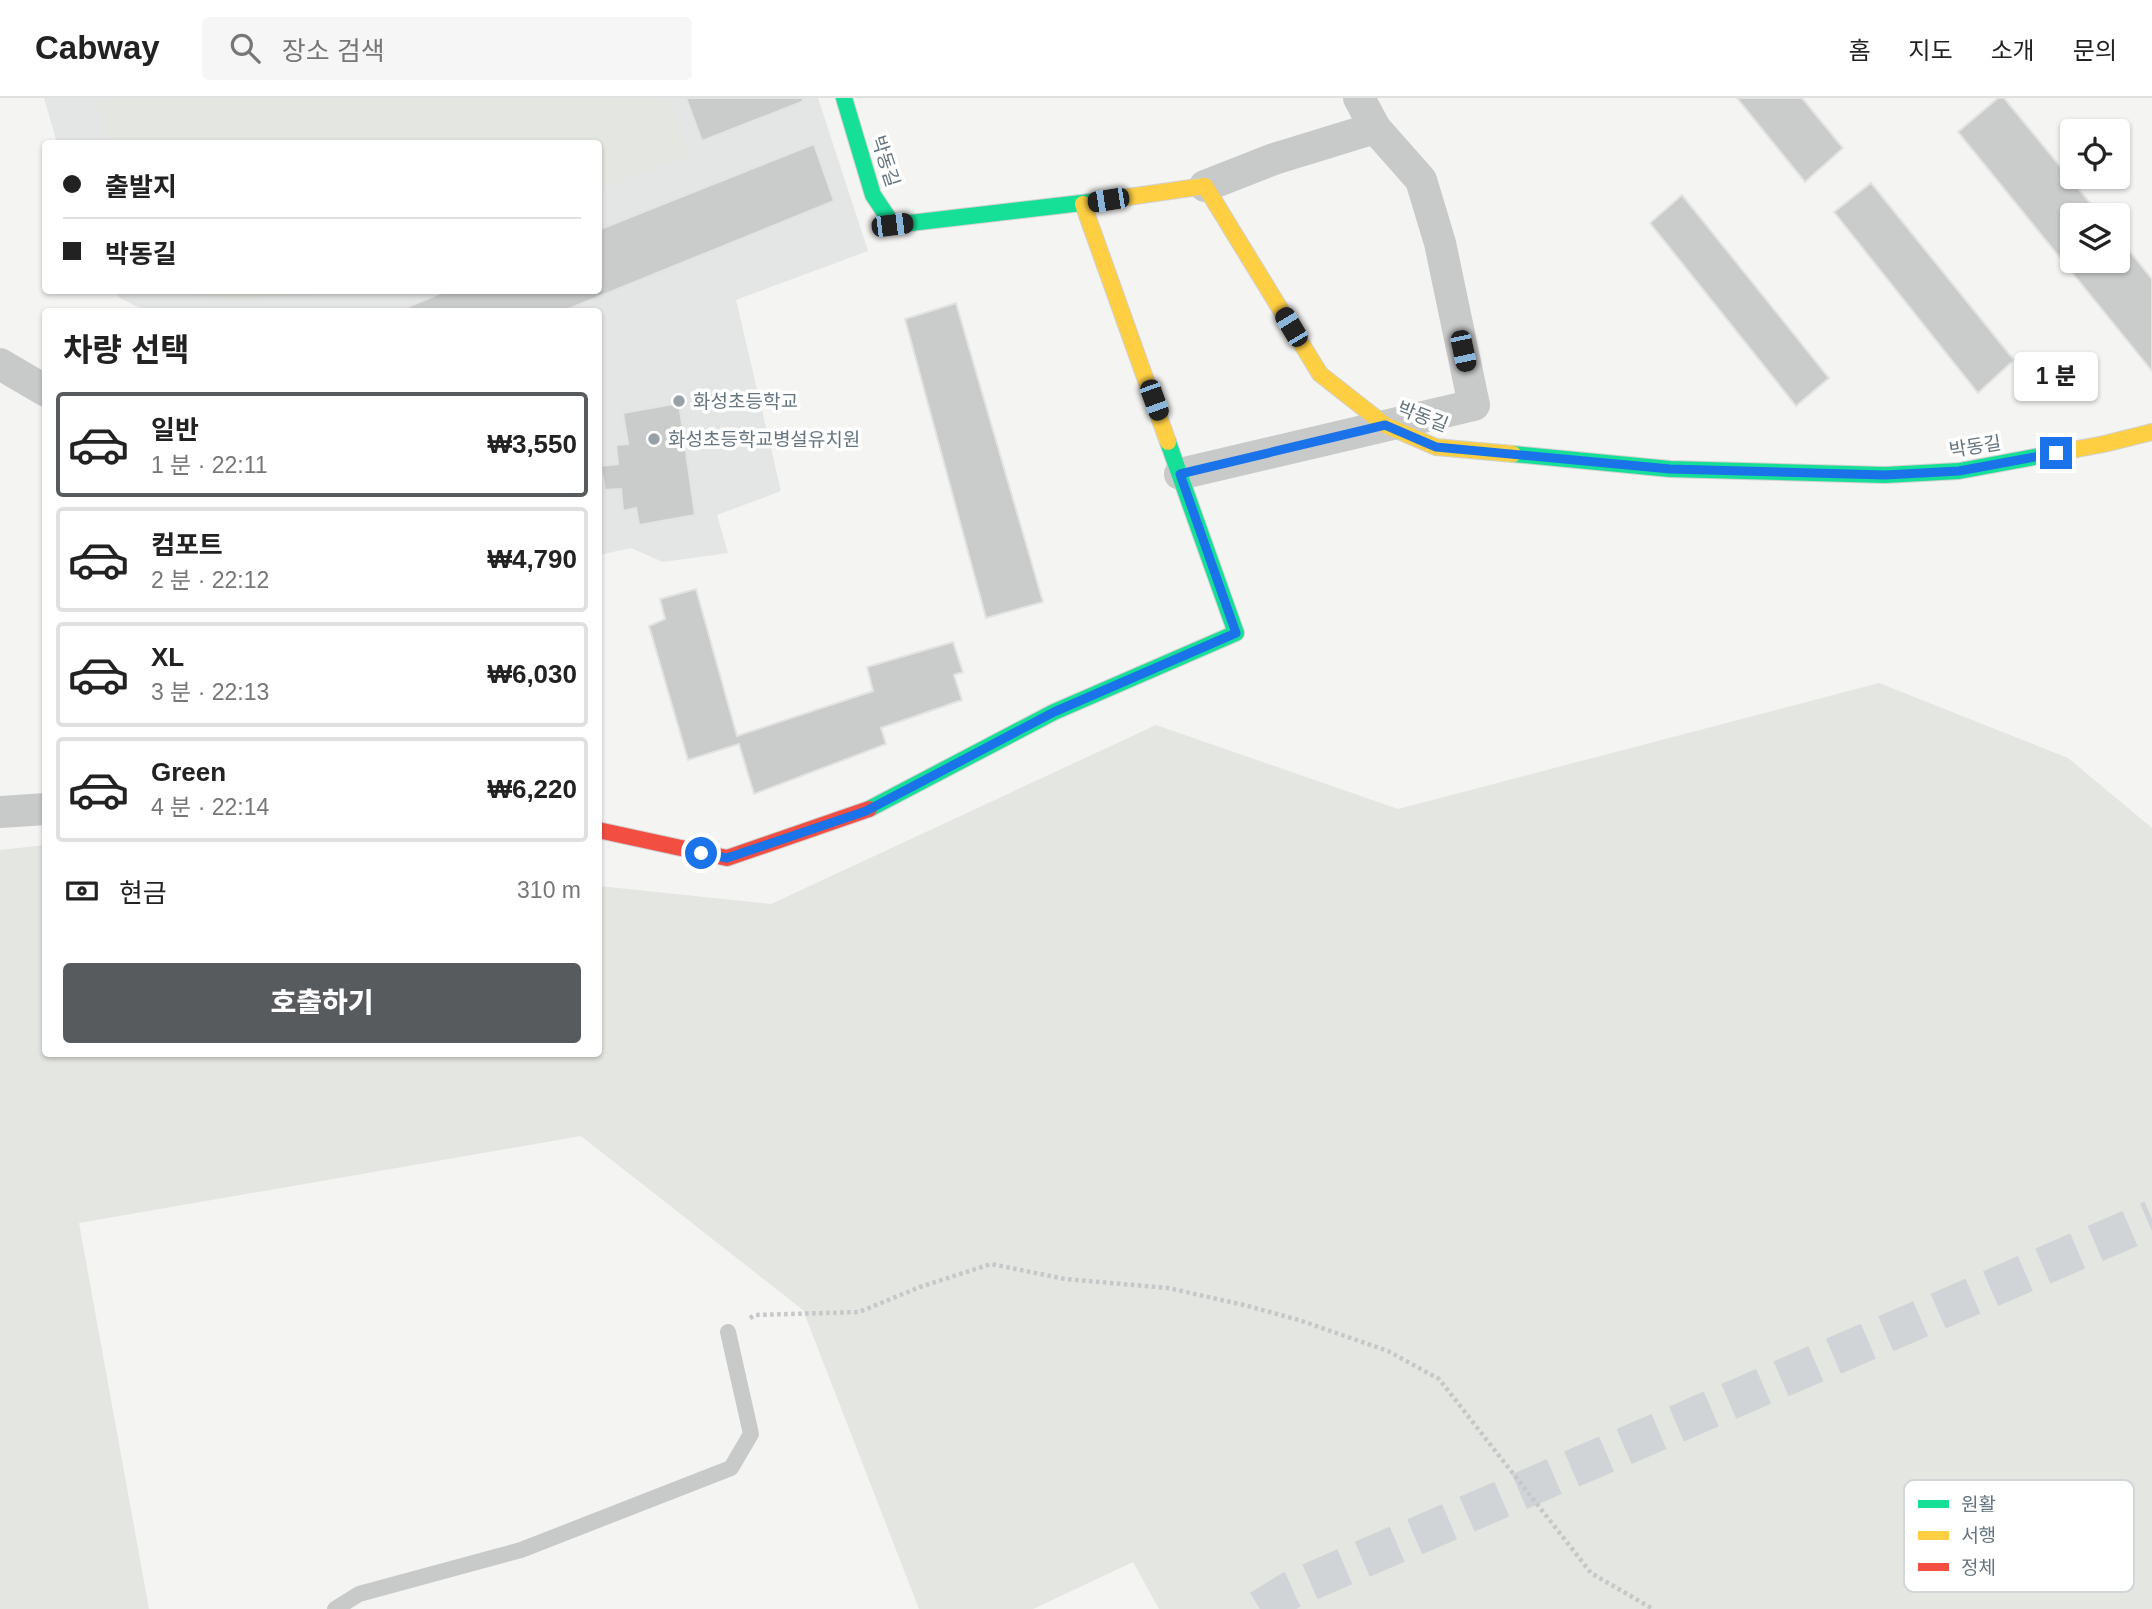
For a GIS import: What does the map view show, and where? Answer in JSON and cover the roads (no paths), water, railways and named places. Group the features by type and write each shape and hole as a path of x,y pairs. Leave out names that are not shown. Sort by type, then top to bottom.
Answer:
{"street":[{"name":"박동길","path":"844,98 873,195 892,225 1083,204 1205,186 1320,374 1385,425 1436,447 1670,469 1885,475 1959,471 2104,444 2152,432"},
{"path":"1180,474 1474,405 1440,243 1421,180 1374,128 1359,98"},
{"path":"1205,186 1274,159 1374,128"},
{"path":"602,831 727,858 866,811 1054,712 1236,633 1083,204"},
{"path":"0,364 42,389"},
{"path":"0,813 42,809"}],"lane":[{"path":"335,1609 359,1594 521,1550 731,1468 751,1434 729,1332"}],"tunnel":[{"path":"1260,1609 1291,1590 2152,1219"}],"place":[{"name":"화성초등학교","path":"679,401"},
{"name":"화성초등학교병설유치원","path":"654,439"}]}
